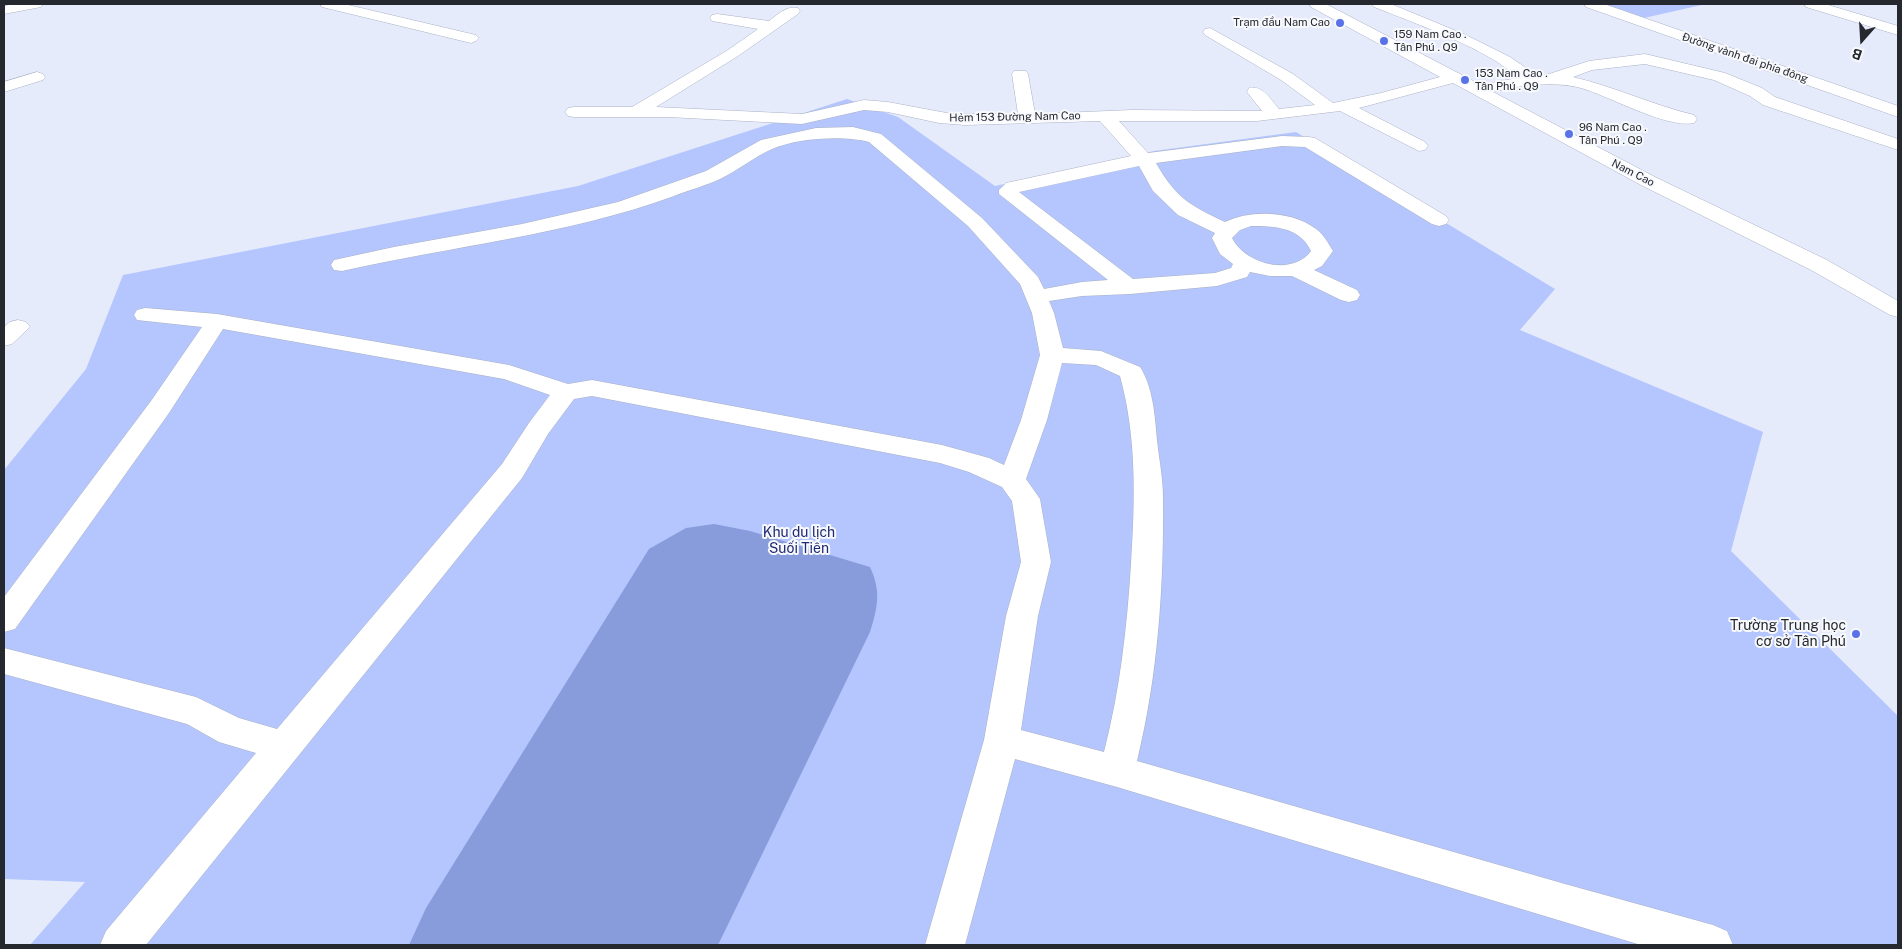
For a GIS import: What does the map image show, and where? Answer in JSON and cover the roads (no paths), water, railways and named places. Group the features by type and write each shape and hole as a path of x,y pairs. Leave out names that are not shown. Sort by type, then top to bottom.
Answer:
{"street":[{"path":"4,10 36,4"},
{"path":"327,4 471,38"},
{"path":"1319,5 1349,4"},
{"path":"1379,4 1460,37 1516,68 1526,76 1529,82"},
{"name":"Đường vành đai phía đông","path":"1591,4 1898,112"},
{"path":"1811,4 1898,31"},
{"name":"Nam Cao","path":"1319,5 1648,181 1819,265 1898,310"},
{"path":"367,13 391,6"},
{"path":"636,112 733,53 792,11"},
{"path":"717,18 770,26"},
{"path":"1210,32 1336,107 1419,146"},
{"path":"1478,91 1504,84 1552,79 1589,66 1645,59 1719,76 1756,92 1769,101 1898,145"},
{"path":"1020,74 1027,118"},
{"path":"4,87 37,76"},
{"name":"Hẻm 153 Đường Nam Cao","path":"574,112 741,115 802,119 864,105 874,105 929,117 964,120 1105,116 1275,115 1336,107 1402,94 1453,78"},
{"path":"1552,79 1572,81 1663,115 1688,119"},
{"path":"1255,92 1275,115"},
{"path":"1618,97 1647,102"},
{"path":"1105,116 1144,159 1160,187 1185,212 1226,230"},
{"path":"342,265 394,253 522,230 624,207 713,175 767,144 816,133 853,132 875,138 975,222 1030,282 1037,298 1043,313 1052,355 1034,420 1012,480"},
{"path":"1130,287 1009,194 1009,190 1013,187 1144,159 1282,141 1309,142 1439,220"},
{"path":"1265,220 1298,227 1311,234 1319,242 1322,251 1319,259 1310,266 1296,270 1270,269 1244,263 1231,255 1223,246 1222,238 1226,230 1235,224 1265,220"},
{"path":"1037,298 1082,289 1217,280 1239,272 1244,263"},
{"path":"1296,270 1349,295"},
{"path":"145,315 217,321 509,372 566,392 592,388 942,454 979,465 1012,480 1026,499 1036,562 1022,616 1002,740 945,945"},
{"path":"4,620 160,407 217,321"},
{"path":"1052,355 1101,358 1131,372 1141,407 1148,495 1143,627 1130,719 1117,771"},
{"path":"120,945 512,472 538,429 566,392"},
{"path":"4,661 76,682 196,712 232,731 285,746"},
{"path":"1002,740 1117,771 1690,942"}],"place":[{"name":"Trạm đầu Nam Cao","path":"1340,23"},
{"name":"159 Nam Cao . Tân Phú . Q9","path":"1384,41"},
{"name":"153 Nam Cao . Tân Phú . Q9","path":"1465,80"},
{"name":"96 Nam Cao . Tân Phú . Q9","path":"1569,134"},
{"name":"Trường Trung học cơ sở Tân Phú","path":"1856,634"}],"park label":[{"name":"Khu du lịch Suối Tiên","path":"799,542"}]}
